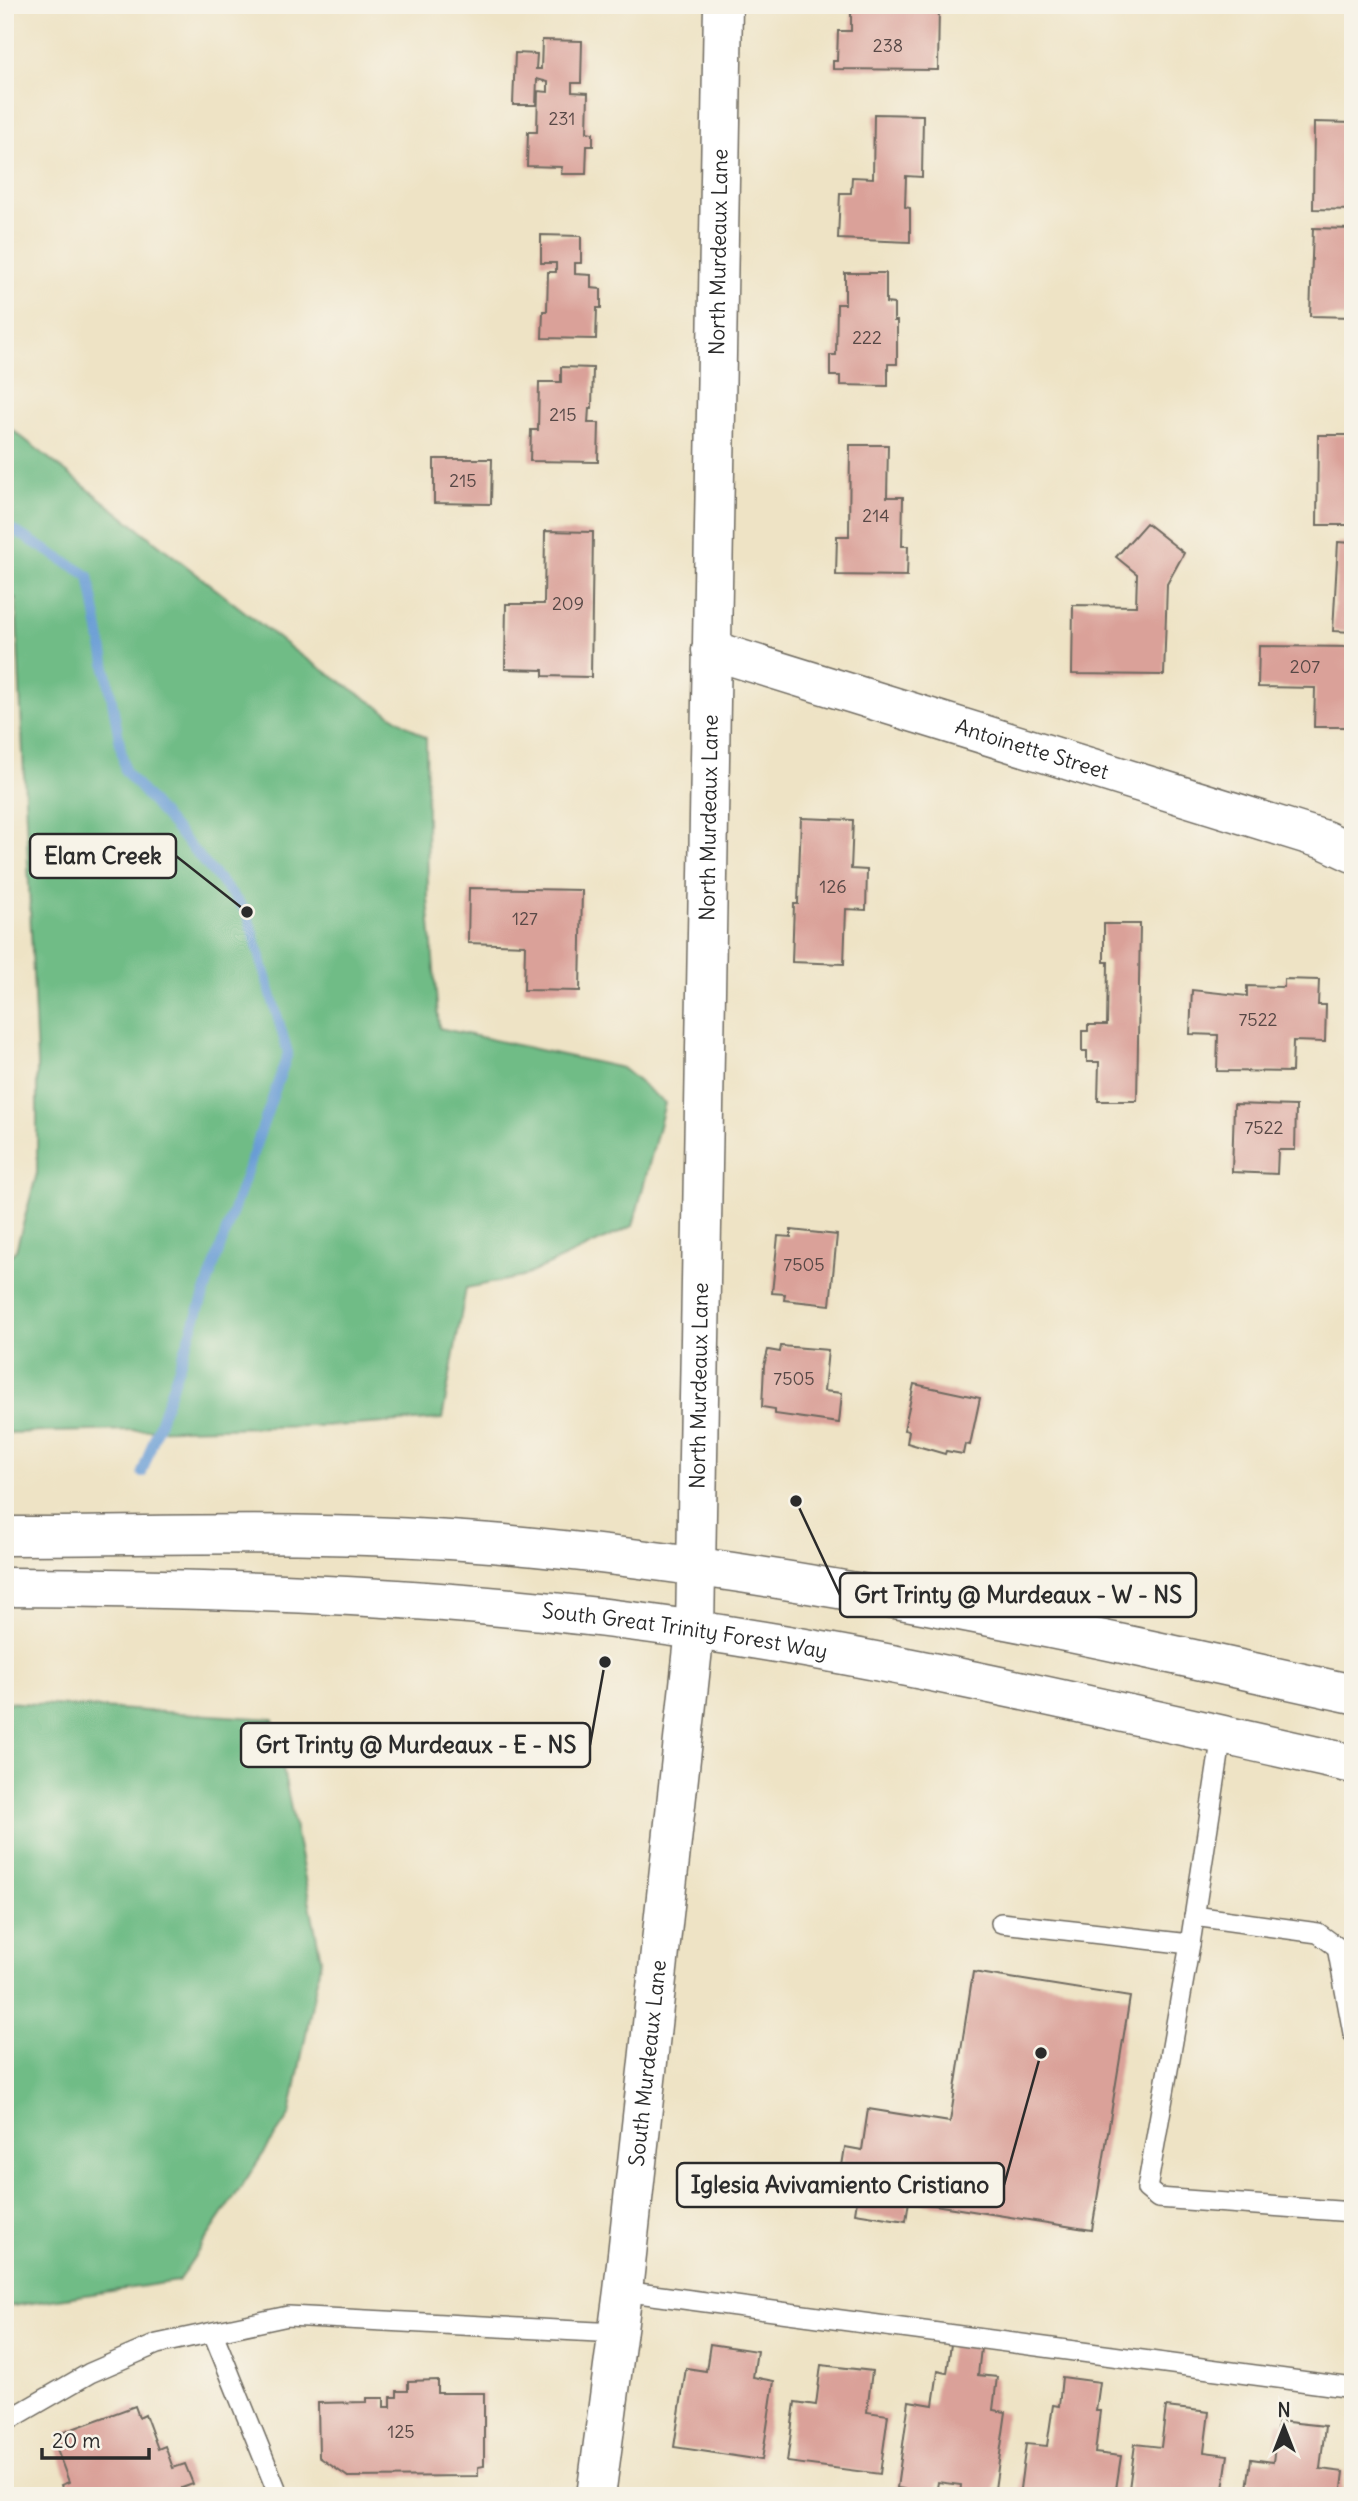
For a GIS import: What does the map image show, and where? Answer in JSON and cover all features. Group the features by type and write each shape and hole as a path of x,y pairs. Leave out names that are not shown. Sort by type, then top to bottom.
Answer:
{"street":[{"name":"North Murdeaux Lane","path":"695,1630 723,5"},
{"name":"Antoinette Street","path":"711,650 1325,839 1353,853"},
{"path":"5,1536 375,1535 491,1543 697,1566 961,1611 1353,1694"},
{"name":"South Great Trinity Forest Way","path":"5,1587 283,1593 478,1606 695,1630 929,1673 1353,1764"},
{"name":"South Murdeaux Lane","path":"596,2496 623,2291 695,1630"}],"lane":[{"path":"1222,1735 1190,1944 1147,2189 1158,2198 1353,2212"},
{"path":"1194,1916 1318,1933 1337,1947 1353,2033"},
{"path":"1000,1923 1190,1944"},
{"path":"623,2291 1353,2388"},
{"path":"5,2422 90,2373 157,2344 288,2316 617,2333"},
{"path":"213,2333 279,2496"}],"green space":[{"path":"5,424 296,652 426,738 428,899 439,1028 622,1068 665,1103 633,1226 522,1277 466,1288 442,1419 355,1425 5,1433 5,1261 16,1250 37,1173 37,1062 16,599 5,594"},
{"path":"5,1702 273,1719 321,1959 290,2114 178,2281 5,2307"}],"building":[{"path":"851,5 939,5 938,70 833,69 833,61 837,61 838,31 851,31"},
{"path":"542,40 582,41 581,83 572,83 572,92 588,93 587,132 593,133 593,146 587,146 586,174 561,174 562,167 527,166 528,132 537,132 538,91 548,92 548,82 537,79 536,105 513,105 515,53 537,54 536,69 541,69"},
{"path":"874,114 923,115 922,177 906,176 905,207 910,208 910,242 838,239 840,193 851,193 852,177 873,178"},
{"path":"1314,122 1353,123 1353,210 1313,209"},
{"path":"1313,228 1353,229 1353,317 1310,316"},
{"path":"541,235 581,236 581,263 575,263 575,274 591,275 591,288 601,289 596,339 542,338 543,311 547,311 548,272 556,272 556,263 541,263"},
{"path":"845,273 886,273 886,303 894,304 894,321 897,321 897,364 888,364 888,386 840,385 840,376 830,376 830,355 836,355 837,304 845,304"},
{"path":"561,367 593,368 592,408 589,408 588,423 599,423 598,462 530,461 531,430 538,430 539,382 561,382"},
{"path":"1318,435 1353,435 1353,525 1317,525"},
{"path":"850,445 888,445 887,497 903,497 902,546 908,546 907,576 836,575 837,536 849,536"},
{"path":"434,459 492,459 491,504 434,503"},
{"path":"1146,523 1184,553 1167,584 1164,675 1072,674 1073,605 1136,606 1137,574 1116,557"},
{"path":"545,531 593,532 591,677 543,676 543,670 505,669 506,604 544,604"},
{"path":"1338,542 1353,543 1353,632 1333,631"},
{"path":"1259,646 1353,647 1353,727 1314,727 1315,688 1258,687"},
{"path":"801,818 853,820 851,869 867,870 866,910 846,909 844,964 792,962 794,904 798,904"},
{"path":"469,888 582,890 580,991 524,990 525,945 468,943"},
{"path":"1104,924 1140,924 1137,1101 1098,1101 1099,1062 1087,1062 1087,1051 1082,1051 1082,1031 1088,1031 1088,1025 1107,1025 1108,962 1104,962"},
{"path":"1284,979 1319,980 1318,1005 1326,1005 1325,1042 1293,1041 1292,1072 1217,1071 1218,1035 1190,1034 1192,990 1247,996 1247,986 1284,987"},
{"path":"1234,1104 1296,1106 1295,1150 1278,1150 1277,1174 1232,1172"},
{"path":"791,1230 837,1235 830,1305 784,1300 785,1294 772,1293 778,1236 791,1237"},
{"path":"781,1346 828,1350 824,1391 842,1393 839,1423 775,1414 775,1409 762,1407 764,1366 768,1350 780,1352"},
{"path":"914,1384 980,1398 970,1445 965,1444 963,1454 946,1451 945,1454 907,1443 909,1431 904,1430"},
{"path":"973,1972 1130,1997 1092,2230 909,2201 906,2221 855,2213 861,2175 841,2172 845,2147 862,2150 868,2109 950,2122"},
{"path":"710,2344 757,2351 753,2377 774,2381 762,2460 674,2447 686,2368 706,2371"},
{"path":"951,2344 981,2348 978,2375 997,2377 993,2410 1006,2412 994,2496 960,2496 961,2485 938,2482 936,2494 897,2488 909,2401 933,2405 938,2371 947,2373"},
{"path":"821,2365 872,2371 867,2412 888,2415 880,2474 787,2462 795,2402 816,2405"},
{"path":"1062,2377 1100,2382 1095,2453 1121,2456 1115,2496 1019,2496 1026,2444 1047,2446 1053,2405 1059,2406"},
{"path":"438,2380 438,2393 484,2393 484,2466 478,2467 478,2476 348,2477 319,2457 318,2403 367,2402 367,2398 384,2398 384,2407 391,2407 391,2397 397,2397 397,2391 408,2391 408,2381"},
{"path":"135,2406 139,2417 145,2414 158,2449 165,2446 173,2468 185,2464 193,2484 182,2488 184,2496 65,2496 61,2485 69,2482 56,2447 65,2443 61,2433"},
{"path":"1166,2407 1209,2412 1204,2452 1228,2455 1222,2496 1128,2496 1135,2444 1161,2447"},
{"path":"1278,2421 1325,2426 1320,2469 1344,2472 1341,2496 1246,2496 1251,2459 1273,2462"}],"waterway":[{"path":"5,525 89,576 125,771 247,912 288,1053 142,1473"}],"place":[{"name":"Elam Creek","path":"247,912"},
{"name":"Grt Trinty @ Murdeaux - W - NS","path":"796,1501"},
{"name":"Grt Trinty @ Murdeaux - E - NS","path":"605,1662"},
{"name":"Iglesia Avivamiento Cristiano","path":"1041,2053"}]}
